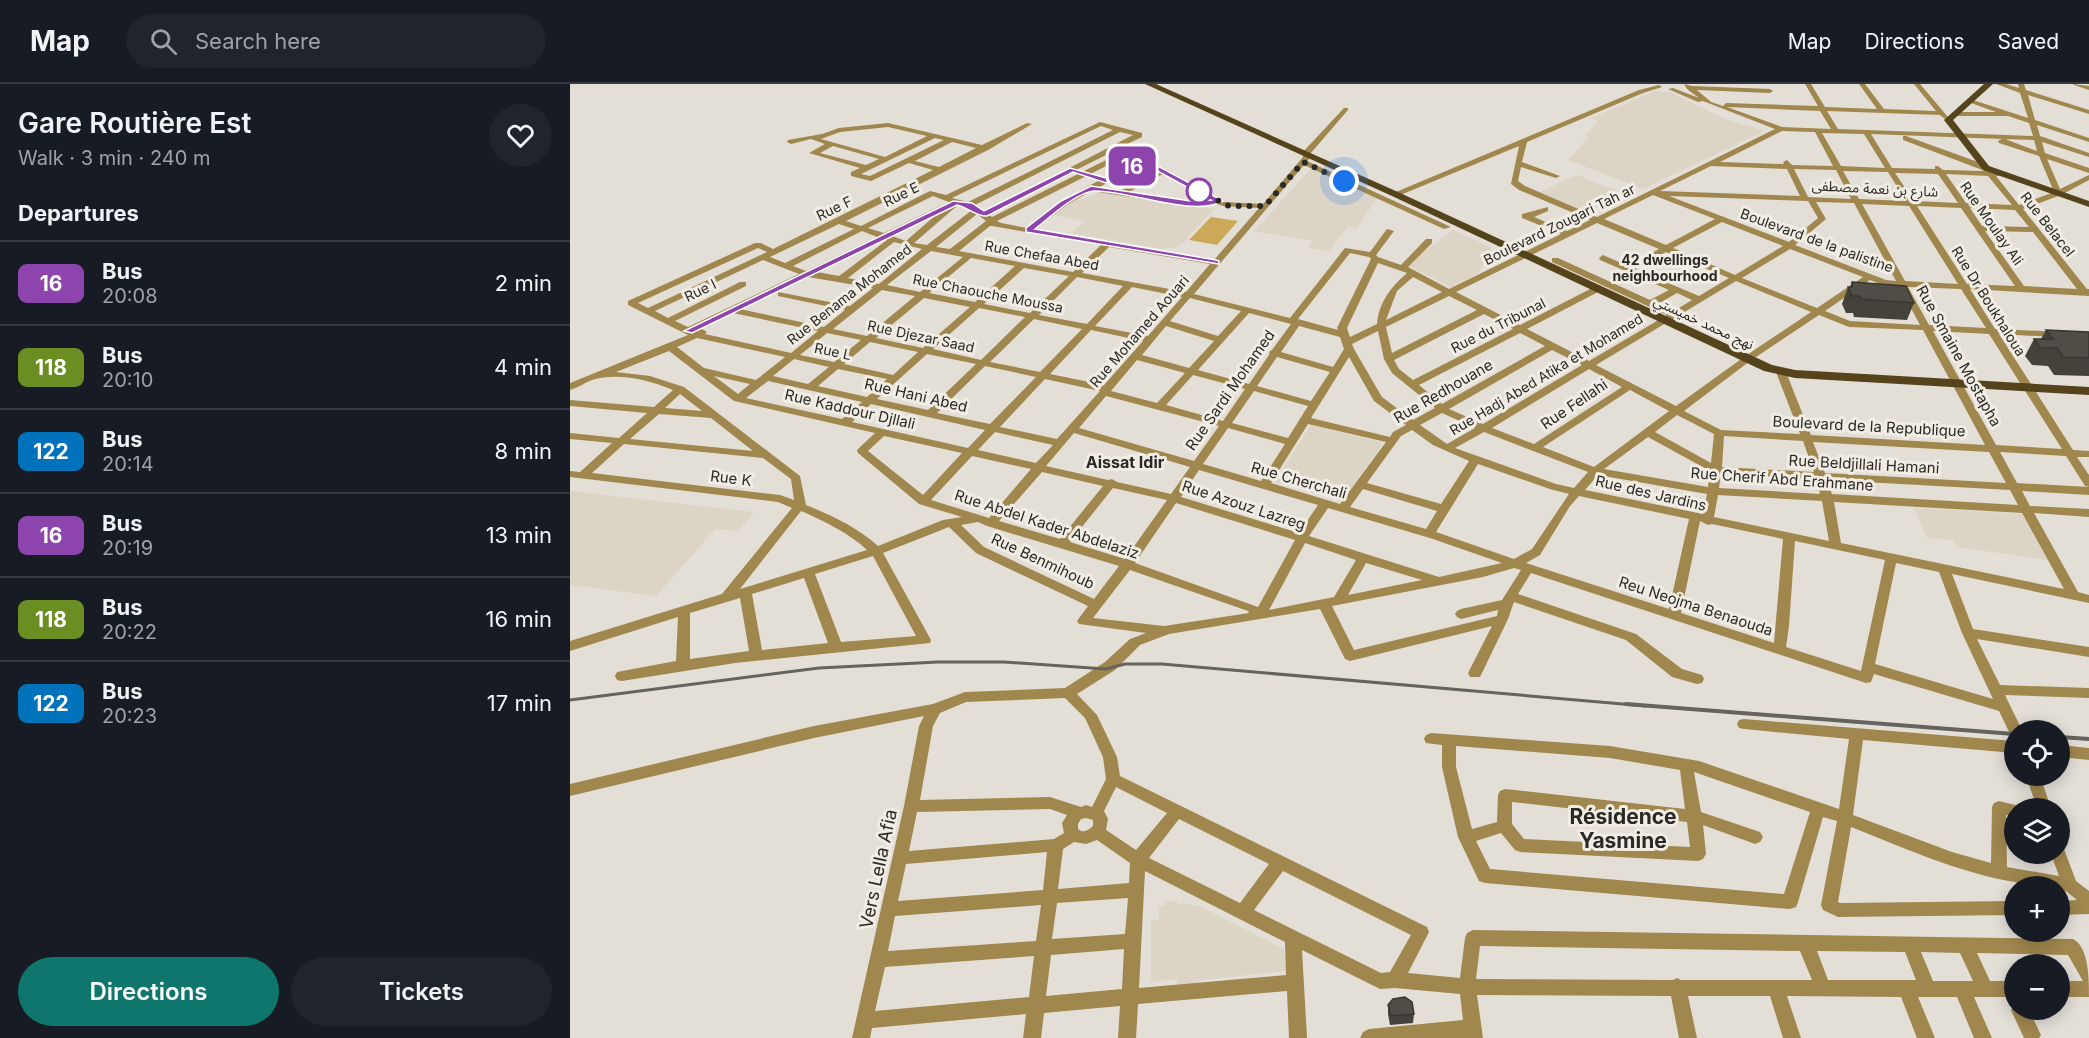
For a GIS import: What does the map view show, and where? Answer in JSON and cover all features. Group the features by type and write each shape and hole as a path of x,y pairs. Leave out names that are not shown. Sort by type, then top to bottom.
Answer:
{"main road":[{"path":"1149,84 1236,122"},
{"path":"1158,84 1236,122"},
{"path":"1989,84 1948,115 1960,136 1988,170 2089,204"},
{"name":"نهج محمد خميستي","path":"1236,122 1305,158 1395,194 1597,289 1668,317 1747,359 1781,372 2089,391"}],"street":[{"path":"1808,84 1836,131"},
{"path":"1862,84 1882,111"},
{"path":"1917,84 1948,115"},
{"path":"1999,84 2022,88 2089,112"},
{"path":"2076,84 2089,88"},
{"path":"1395,194 1655,85 1781,129 2037,138 2089,155"},
{"path":"1671,89 1688,86 1768,87 1778,108"},
{"path":"1688,86 1709,103 1750,107 1948,115 2009,114"},
{"path":"1710,86 1719,104"},
{"path":"1738,87 1750,107"},
{"path":"2022,88 2042,155 2058,193"},
{"path":"1970,100 2089,140"},
{"name":"Rue Mohamed Aouari","path":"985,520 1038,468 1346,109"},
{"name":"Rue F","path":"764,252 774,252 839,221 1029,124"},
{"path":"946,198 1100,124 1139,135 985,216"},
{"path":"791,142 826,134 888,125 985,148"},
{"path":"952,252 1021,179 1120,129"},
{"name":"Boulevard Zougari Tah ar","path":"1347,342 1781,129"},
{"name":"Rue Smaine Mostapha","path":"1817,130 2074,596"},
{"name":"Rue Dr Boukhaloua","path":"1866,132 2089,484"},
{"path":"826,134 814,139 885,159"},
{"path":"1895,134 1988,170"},
{"path":"936,135 854,174 871,179 953,139"},
{"path":"1990,136 2089,171"},
{"path":"1524,140 1514,182 1522,188 1850,324 2089,336"},
{"path":"832,144 813,153 867,168"},
{"path":"1117,146 1229,206 1265,206"},
{"path":"1052,147 1092,159"},
{"path":"966,219 985,216 1085,174 1127,152"},
{"path":"1305,158 1447,227"},
{"path":"1029,230 1064,203 1143,160"},
{"path":"908,161 940,170"},
{"path":"1715,162 1988,170"},
{"path":"1518,164 1556,176"},
{"path":"1788,164 1808,199"},
{"path":"1072,169 1106,180"},
{"name":"Rue Moulay Ali","path":"1939,170 2021,289"},
{"name":"Rue Belacel","path":"1988,170 2088,294"},
{"path":"1122,193 1163,171"},
{"path":"1000,172 1041,185"},
{"name":"شارع بن نعمة مصطفى","path":"1653,192 2018,208 2058,193 2089,177"},
{"path":"1091,189 1197,205 1219,201"},
{"name":"Boulevard de la palistine","path":"1653,192 1885,283 2088,294"},
{"path":"648,311 881,193"},
{"name":"Rue E","path":"785,266 933,194 946,198"},
{"path":"891,195 913,203"},
{"path":"946,198 985,216 1029,230 1216,262"},
{"name":"Rue Hadj Abed Atika et Mohamed","path":"1447,448 1590,365 1733,277 1790,246 1822,219 1808,199"},
{"path":"907,244 956,202"},
{"path":"570,387 670,347 730,310 821,275 956,202"},
{"path":"1545,209 1526,217 1567,234"},
{"name":"Rue Benama Mohamed","path":"738,399 966,219 985,216"},
{"path":"1628,269 1721,219"},
{"name":"Rue Chefaa Abed","path":"839,221 907,244 1188,295 1248,309 1294,321 1347,342"},
{"path":"934,223 957,226"},
{"path":"1978,228 2036,230"},
{"path":"1264,485 1336,370 1347,342 1342,328 1374,257 1390,231"},
{"path":"692,333 742,313 806,274 888,239"},
{"path":"840,279 888,239"},
{"path":"1381,326 1382,316 1393,290 1429,241"},
{"path":"930,414 1107,244"},
{"name":"Rue L","path":"764,252 758,245 631,303 692,333 895,378"},
{"name":"Rue Sardi Mohamed","path":"1167,630 1083,621 1127,565 1294,321 1348,250 1374,257"},
{"path":"764,252 785,266 806,274"},
{"path":"810,387 970,255"},
{"path":"1374,257 1408,271 1521,328 1719,433 1712,491 1701,519 1674,616"},
{"path":"1603,258 1698,299"},
{"path":"1555,260 1650,304 1668,317"},
{"path":"844,423 1022,265"},
{"name":"Rue Chaouche Moussa","path":"806,274 880,286 1150,339"},
{"path":"723,275 774,294 852,309"},
{"path":"1475,673 1502,619 1522,566 1536,552 1575,491 1595,471 1676,410 1869,277"},
{"name":"Rue I","path":"668,321 743,284"},
{"path":"923,501 1130,284"},
{"path":"1854,287 1882,285 1902,291 1909,297"},
{"name":"Rue du Tribunal","path":"1411,385 1597,289"},
{"path":"1650,304 1676,290"},
{"path":"1159,407 1248,309"},
{"name":"Rue Djezar Saad","path":"730,310 1043,375 1291,442"},
{"path":"1389,359 1485,310"},
{"path":"1164,322 1220,340"},
{"name":"Rue Cherif Abd Erahmane","path":"1381,326 1389,359 1395,371 1442,409 1484,428 1595,471 1712,491 2089,513"},
{"name":"Rue des Jardins","path":"1347,342 1378,399 1412,424 1447,448 1554,488 2089,599"},
{"name":"Rue Redhouane","path":"1343,508 1391,440 1412,424 1553,345"},
{"name":"Rue Kaddour Djllali","path":"670,347 738,399 1038,468"},
{"path":"1273,353 1336,370"},
{"path":"1135,356 1315,405"},
{"name":"Rue Hani Abed","path":"698,370 810,387 1059,443"},
{"path":"1781,372 1826,497 1834,524 1836,547"},
{"path":"596,376 635,376 660,380 680,388 796,478 800,505 727,597"},
{"name":"Rue Fellahi","path":"1535,448 1630,386"},
{"path":"582,476 680,388"},
{"path":"570,403 715,415"},
{"path":"1305,420 1391,440"},
{"name":"Rue Cherchali","path":"1072,429 1429,533 1522,566"},
{"name":"Rue Abdel Kader Abdelaziz","path":"882,432 862,451 923,501 1127,565 1252,608 1259,616"},
{"name":"Rue Beldjillali Hamani","path":"1647,432 1716,470 2089,491"},
{"name":"Boulevard de la Republique","path":"1719,433 2089,454"},
{"path":"570,436 766,455"},
{"path":"1429,533 1475,460"},
{"name":"Rue Azouz Lazreg","path":"1038,468 1112,482 1173,498 1439,581"},
{"name":"Rue K","path":"570,474 780,499 823,516 864,540 876,551"},
{"path":"1062,544 1112,482"},
{"path":"1359,484 1444,509"},
{"path":"1259,616 1301,539 1325,503"},
{"path":"570,646 876,551 912,535 951,522 985,520"},
{"name":"Rue Benmihoub","path":"951,522 980,550 1096,605"},
{"path":"1779,650 1783,626 1789,537"},
{"path":"622,676 683,663 756,654 925,640 876,551"},
{"path":"1331,602 1363,558"},
{"path":"1867,673 1891,559"},
{"path":"570,790 814,732 935,709 965,696 1068,693 1110,666 1135,642 1167,630 1259,616 1522,566"},
{"name":"Reu Neojma Benaouda","path":"1522,566 1779,650 2003,707"},
{"path":"1944,570 1968,633 2010,720"},
{"path":"808,572 836,647"},
{"path":"745,592 756,654"},
{"path":"1461,614 1508,600 1631,637 1677,673 1697,679"},
{"path":"1331,602 1350,656 1502,619"},
{"path":"683,663 684,610"},
{"path":"1968,633 2089,652"},
{"path":"1997,690 2089,693"},
{"path":"911,806 1050,803 1088,813 1101,819 1097,832 1083,838 1073,835 1069,828 1070,823 1088,813 1113,779 1110,757 1090,715 1068,693"},
{"name":"Vers Lella Afia","path":"861,1038 901,858 926,726 935,709"},
{"path":"1744,724 2004,746"},
{"path":"1857,733 1845,818 1829,899 1832,908 1839,910 2004,908"},
{"path":"1431,739 1610,752 1699,767 1845,818 1951,859 2021,876"},
{"path":"1449,740 1449,767 1466,837 1485,876 1790,902 1818,809"},
{"path":"2070,752 2089,754"},
{"path":"1686,765 1694,816 1698,854 1520,845 1504,826 1505,795 1694,816 1755,837"},
{"path":"1113,779 1420,932 1395,980"},
{"path":"1999,872 1999,807 2004,808"},
{"path":"1126,1038 1138,860 1177,811"},
{"path":"1466,837 1504,826"},
{"path":"1097,832 1138,860 1380,981 1395,980 1467,987 1677,986 1985,988 2004,990"},
{"path":"901,858 1056,846 1073,835"},
{"path":"1032,1038 1056,846"},
{"path":"1242,913 1280,862"},
{"path":"2070,885 2088,900"},
{"path":"889,909 1136,890"},
{"path":"2070,905 2088,900"},
{"path":"1369,1038 1473,1033 1467,987 1473,938 2073,947 2089,976"},
{"path":"1293,939 1298,1038"},
{"path":"878,960 1133,941"},
{"path":"1806,944 1823,988"},
{"path":"1910,945 1928,988"},
{"path":"1965,946 1985,988"},
{"path":"865,1020 1296,982"},
{"path":"1677,986 1688,1038"},
{"path":"1776,987 1792,1038"},
{"path":"1906,988 1926,1038"},
{"path":"1962,988 1983,1038"},
{"path":"2070,989 2089,989"},
{"path":"2025,1020 2032,1035"}],"shaded area":[{"path":"1655,91 1670,92 1723,118 1764,131 1643,189 1568,160 1589,137 1586,135 1598,121 1591,118"},
{"path":"1310,170 1316,170 1377,198 1357,228 1348,227 1329,251 1308,248 1313,241 1254,231"},
{"path":"1577,175 1622,193 1585,212 1538,193"},
{"path":"1102,192 1214,209 1179,247 1162,249 1072,233 1085,221 1053,215 1066,204"},
{"path":"1211,217 1238,221 1217,245 1189,240"},
{"path":"1453,230 1491,247 1479,273 1451,287 1407,265"},
{"path":"1311,425 1383,443 1342,501 1274,482"},
{"path":"570,491 754,512 738,531 715,529 656,596 570,585"},
{"path":"1914,508 2022,514 2048,560 1957,547 1953,540 1927,538"},
{"path":"1177,900 1177,904 1186,903 1199,906 1284,949 1286,971 1199,980 1199,985 1177,988 1177,979 1151,982 1151,921 1159,920 1159,906"}],"building":[{"path":"1852,282 1906,286 1914,303 1861,299 1859,296 1852,296 1848,287 1852,287"},
{"path":"2046,330 2089,332 2089,358 2063,357 2057,348 2040,348 2034,339 2053,339"},
{"path":"1405,997 1412,1002 1414,1014 1391,1016 1388,1005 1393,999"}],"railway":[{"path":"570,700 819,668 938,662 1004,662 1106,669 1125,664 1162,664 1646,706"},
{"path":"1626,704 2004,733"},
{"path":"2070,738 2089,739"}],"bus line":[{"name":"16","path":"688,331 956,202 969,205 984,214 1072,169 1106,180 1143,160 1219,201 1197,205 1091,189 1064,203 1029,230 1216,262"}],"district":[{"name":"42 dwellings neighbourhood","path":"1665,268"},
{"name":"Aissat Idir","path":"1125,462"},
{"name":"Résidence Yasmine","path":"1623,828"}],"route":[{"path":"1199,191 1229,206 1265,206 1303,162 1344,181"}]}
